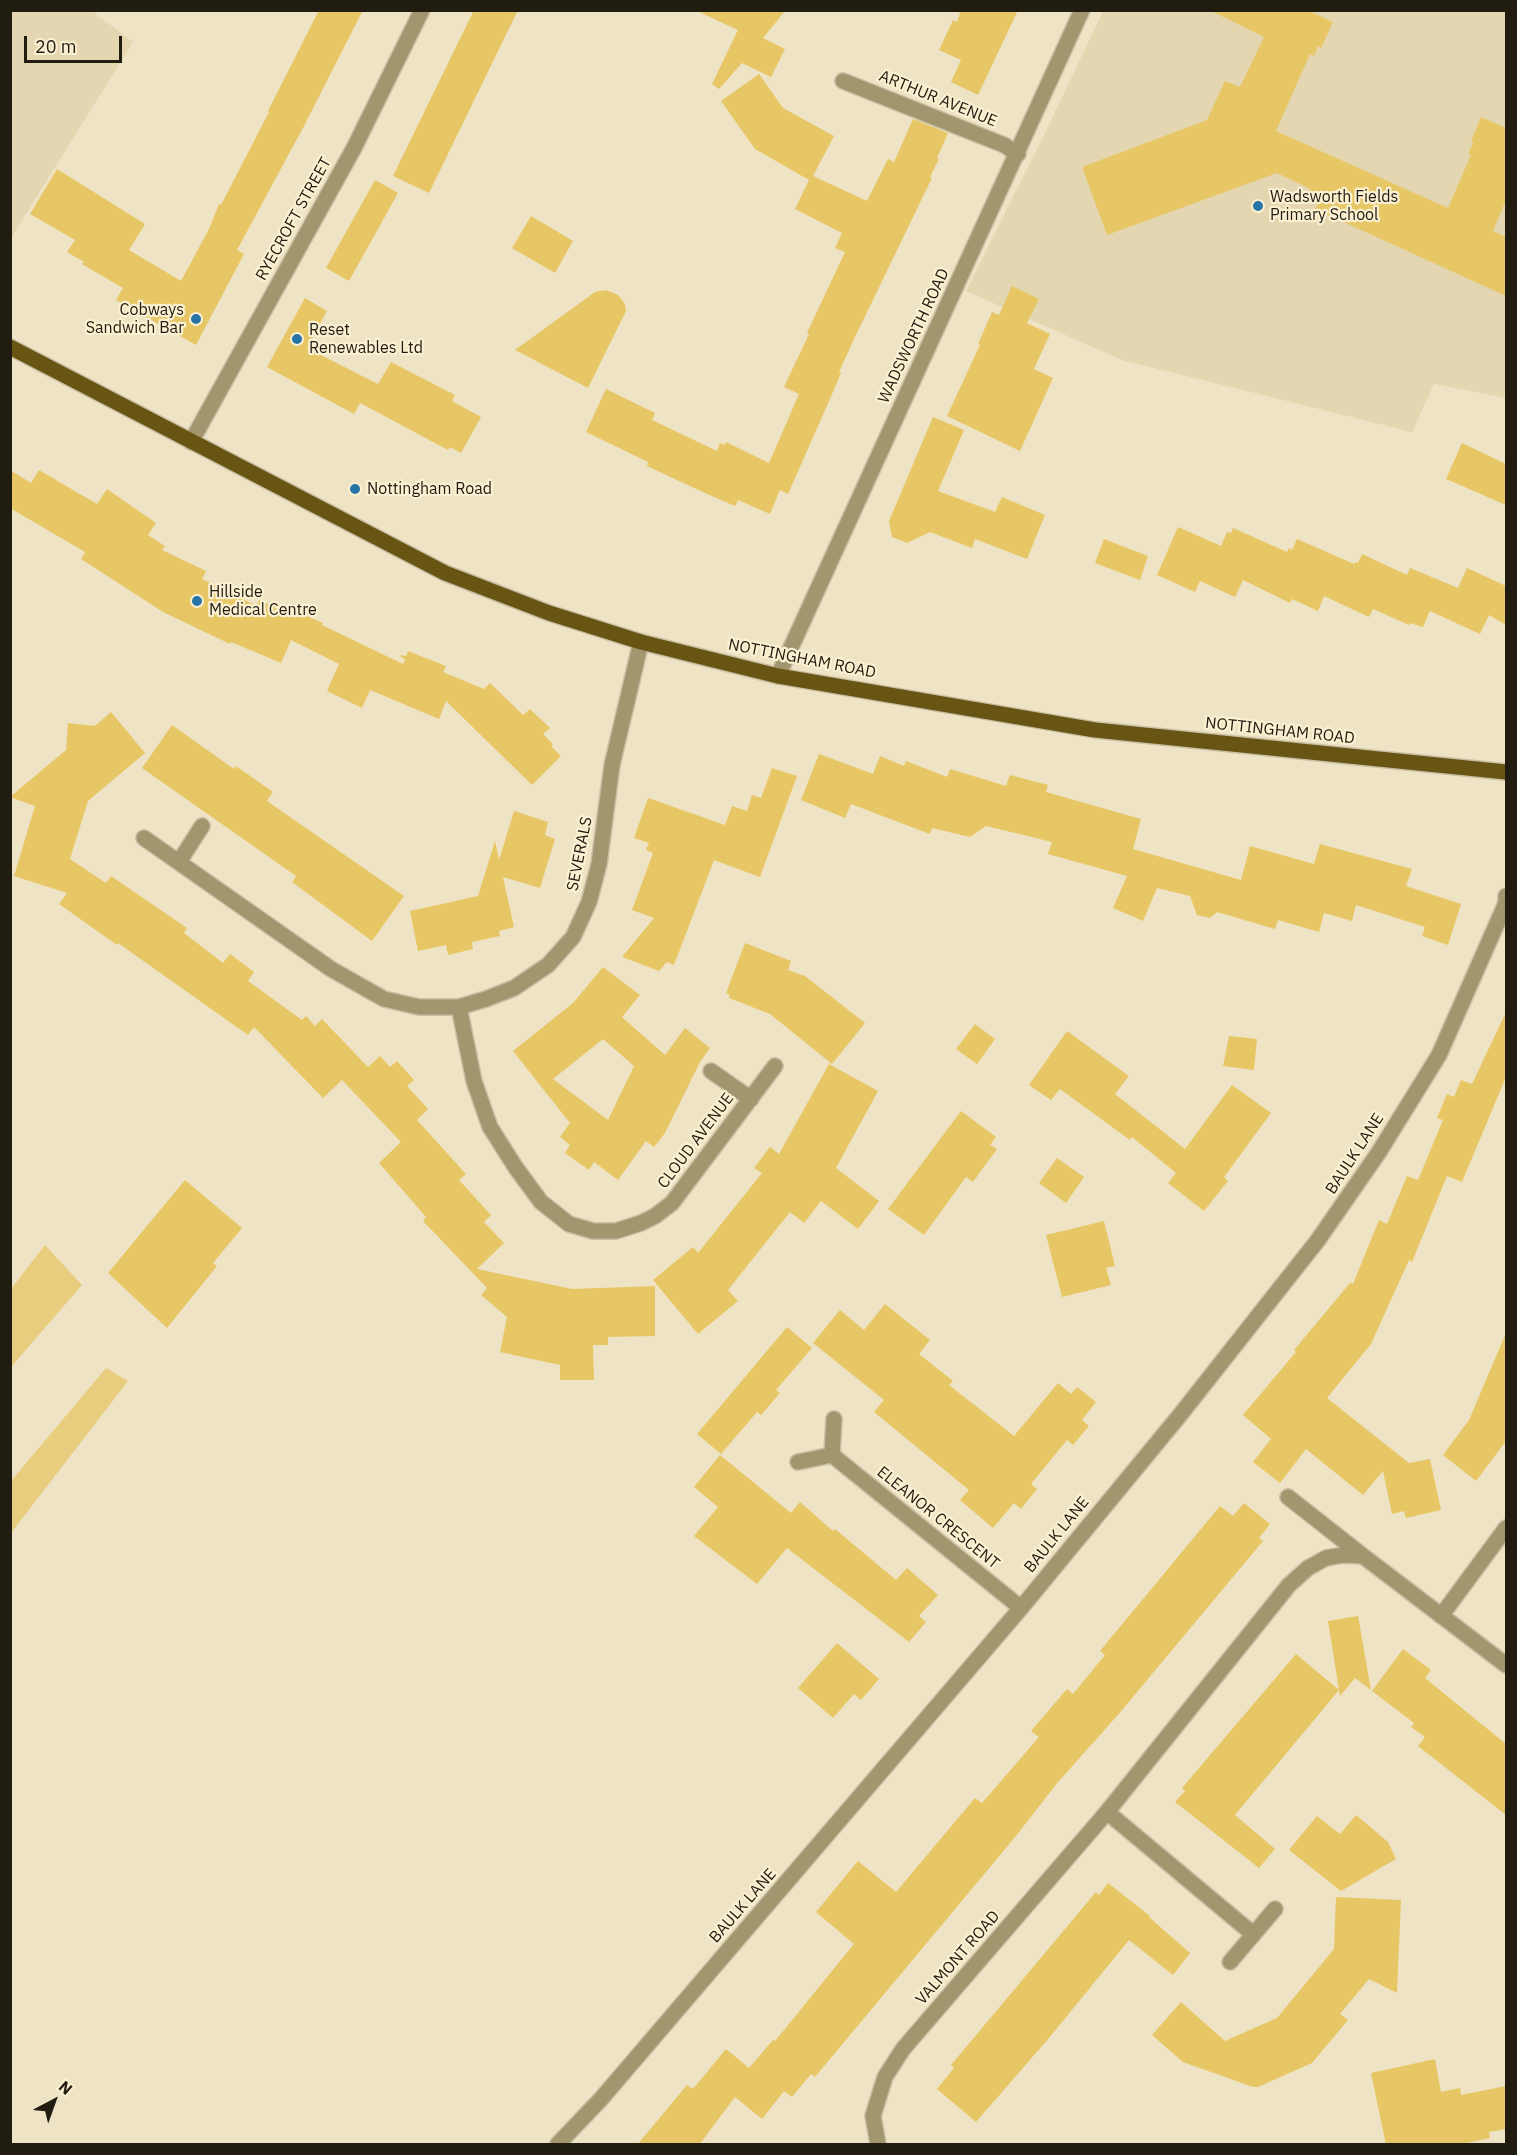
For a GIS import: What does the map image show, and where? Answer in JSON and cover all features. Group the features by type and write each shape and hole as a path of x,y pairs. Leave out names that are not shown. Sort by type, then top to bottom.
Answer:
{"main road":[{"name":"NOTTINGHAM ROAD","path":"10,347 444,573 549,613 641,642 778,676 1095,730 1506,772"}],"street":[{"name":"RYECROFT STREET","path":"191,442 354,148 422,10"},
{"name":"WADSWORTH ROAD","path":"778,676 1082,10"},
{"name":"ARTHUR AVENUE","path":"843,81 1004,145 1018,154"},
{"name":"SEVERALS","path":"144,838 331,969 384,999 419,1007 459,1007 514,988 548,965 573,937 589,902 599,864 612,765 641,642"},
{"path":"179,861 202,826"},
{"name":"BAULK LANE","path":"558,2145 609,2090 1021,1608 1180,1415 1318,1240 1372,1162 1438,1055 1506,903 1506,896"},
{"name":"CLOUD AVENUE","path":"459,1007 474,1081 490,1127 541,1202 569,1224 593,1231 616,1231 655,1216 672,1203 775,1066"},
{"name":"CLOUD AVENUE","path":"711,1071 751,1099"},
{"path":"798,1462 832,1455 834,1419"},
{"name":"ELEANOR CRESCENT","path":"832,1455 1021,1608"},
{"path":"1288,1497 1506,1665"},
{"path":"1441,1616 1506,1528"},
{"name":"VALMONT ROAD","path":"878,2145 873,2115 885,2077 903,2049 1107,1812 1289,1585 1308,1568 1326,1558 1343,1555 1363,1556"},
{"path":"1107,1812 1253,1934"},
{"path":"1230,1962 1275,1909"}],"shaded area":[{"path":"11,10 92,11 133,42 11,238"},
{"name":"Wadsworth Fields Primary School","path":"1103,11 1506,11 1506,398 1434,384 1412,432 1122,360 966,291"},
{"path":"45,1245 82,1285 11,1367 11,1289"},
{"path":"106,1368 128,1381 11,1533 11,1481"}],"building":[{"path":"319,10 363,10 237,250 244,254 196,345 116,300 123,288 82,264 84,262 67,252 75,240 30,214 57,169 145,224 129,250 181,281"},
{"path":"474,10 518,10 429,193 393,176"},
{"path":"695,10 786,10 763,38 785,49 771,77 742,63 719,89 712,84 738,30"},
{"path":"961,10 1018,10 978,95 951,82 961,60 939,50 953,20 957,22"},
{"path":"1209,10 1307,10 1333,22 1321,48 1318,46 1314,56 1310,54 1276,131 1448,208 1471,155 1468,154 1473,143 1471,142 1481,117 1506,128 1506,200 1493,231 1506,237 1506,296 1315,209 1318,204 1306,199 1310,189 1277,173 1107,235 1082,167 1207,120 1225,81 1240,87 1264,37"},
{"path":"759,74 783,108 834,136 813,176 867,201 888,159 894,162 913,119 948,133 930,177 932,178 854,339 788,494 780,490 770,514 738,500 735,506 705,493 647,466 648,462 586,432 606,389 655,413 652,420 717,451 720,443 725,445 726,442 769,463 799,394 784,387 845,252 835,248 842,233 795,209 809,180 755,149 721,101"},
{"path":"375,180 398,193 349,281 326,268"},
{"path":"531,216 573,241 555,273 512,248"},
{"path":"1012,286 1039,299 1027,323 1050,334 1034,369 1053,378 1020,451 947,416 980,345 978,344 992,312 999,315"},
{"path":"606,290 618,295 625,304 626,311 588,388 515,350 595,292"},
{"path":"305,298 327,311 307,348 378,384 391,362 455,395 452,401 481,417 461,453 450,447 448,450 360,403 354,414 267,367"},
{"path":"933,417 964,430 938,491 995,512 1002,497 1045,515 1027,559 975,539 972,548 930,532 907,543 892,537 889,521"},
{"path":"1462,443 1506,464 1506,505 1446,479"},
{"path":"10,470 31,483 39,470 97,504 107,489 156,523 148,535 165,546 162,550 206,571 202,579 257,606 259,600 274,607 276,603 323,623 322,625 403,664 405,660 399,655 406,656 408,651 446,666 443,672 484,689 490,683 523,715 530,709 550,728 543,734 561,756 532,785 446,701 439,719 370,690 362,708 327,691 339,664 291,640 281,663 231,642 230,644 163,612 81,559 85,552 10,508"},
{"path":"1178,527 1221,546 1227,532 1231,533 1233,528 1287,552 1289,548 1292,550 1297,539 1354,564 1358,563 1362,554 1407,575 1410,568 1458,588 1467,568 1506,586 1506,625 1489,615 1480,634 1430,611 1423,627 1410,623 1409,625 1373,609 1369,617 1324,596 1318,611 1292,599 1290,603 1243,580 1235,597 1200,581 1195,592 1157,575"},
{"path":"1104,539 1148,556 1140,580 1095,563"},
{"path":"111,712 145,753 88,801 70,859 106,883 111,876 187,928 184,933 223,963 230,954 254,972 248,981 302,1020 306,1016 315,1026 322,1019 368,1067 380,1056 390,1067 397,1061 414,1080 407,1086 428,1109 417,1120 466,1174 459,1180 491,1215 484,1222 504,1243 477,1269 572,1289 655,1286 655,1336 608,1337 608,1345 593,1345 594,1380 560,1380 560,1365 500,1352 507,1317 481,1295 487,1288 423,1221 426,1217 379,1163 401,1142 342,1080 323,1098 254,1027 248,1035 59,904 67,893 14,876 35,806 10,797 66,750 68,723 95,726"},
{"path":"172,725 234,769 236,766 273,792 267,801 404,896 372,941 292,882 296,876 142,768"},
{"path":"819,754 873,774 880,756 904,766 906,761 947,777 950,769 1006,786 1010,775 1048,785 1046,792 1141,819 1133,849 1241,880 1250,846 1314,864 1320,844 1412,869 1406,886 1461,904 1448,945 1422,936 1425,927 1356,905 1352,921 1324,913 1319,932 1278,920 1275,929 1217,912 1210,918 1197,915 1190,896 1157,888 1143,921 1113,908 1127,876 1048,854 1052,842 986,826 970,837 932,828 930,834 851,804 845,818 801,800"},
{"path":"772,768 797,776 760,877 714,860 674,965 667,962 659,971 622,957 654,918 632,910 653,853 646,850 649,843 634,838 648,798 725,825 732,806 747,811 752,795 761,798"},
{"path":"514,811 548,822 545,835 555,839 540,888 503,877 514,927 499,931 500,936 472,942 473,949 448,955 446,945 418,951 410,911 478,896 495,841 499,860"},
{"path":"745,943 791,961 788,970 805,976 865,1023 832,1064 770,1014 729,998 730,995 726,993"},
{"path":"603,967 640,995 622,1017 665,1055 685,1028 710,1048 700,1062 665,1133 654,1147 646,1141 618,1180 594,1162 589,1170 565,1153 570,1145 560,1137 570,1123 513,1051 573,1003","holes":["603,1039 634,1066 608,1120 553,1079"]},
{"path":"1506,1012 1506,1077 1462,1182 1447,1176 1412,1262 1409,1260 1371,1344 1327,1398 1409,1463 1430,1459 1441,1510 1406,1518 1404,1511 1392,1514 1383,1471 1363,1495 1306,1449 1280,1483 1253,1462 1271,1439 1243,1415 1350,1283 1353,1284 1379,1220 1387,1224 1407,1176 1418,1180 1443,1120 1437,1118 1447,1094 1454,1097 1461,1080 1472,1084"},
{"path":"975,1024 995,1039 977,1064 956,1049"},
{"path":"1067,1031 1129,1076 1115,1094 1185,1149 1232,1085 1271,1113 1224,1177 1228,1181 1204,1211 1168,1183 1176,1173 1132,1137 1130,1140 1060,1089 1051,1100 1029,1085"},
{"path":"1229,1036 1257,1039 1254,1070 1223,1066"},
{"path":"829,1064 878,1091 836,1168 879,1201 858,1229 821,1201 804,1223 790,1212 728,1290 738,1301 698,1334 653,1280 693,1247 698,1253 762,1173 754,1168 770,1147 779,1154"},
{"path":"961,1111 996,1137 990,1145 997,1149 973,1182 966,1177 924,1235 888,1209"},
{"path":"1057,1158 1084,1177 1066,1203 1039,1183"},
{"path":"185,1180 242,1228 213,1263 217,1266 167,1328 108,1273"},
{"path":"1104,1221 1115,1266 1106,1268 1111,1285 1062,1297 1046,1235"},
{"path":"885,1304 930,1340 919,1354 953,1381 949,1385 1014,1436 1058,1383 1071,1394 1077,1387 1096,1402 1082,1420 1089,1426 1073,1445 1067,1440 1031,1484 1037,1489 1021,1509 1014,1503 993,1528 960,1500 969,1490 874,1412 884,1400 813,1343 840,1310 864,1330"},
{"path":"787,1327 812,1348 776,1390 780,1393 761,1415 757,1412 721,1454 697,1434"},
{"path":"1506,1333 1506,1441 1476,1481 1443,1455 1469,1420"},
{"path":"720,1455 791,1513 800,1502 896,1580 907,1568 938,1595 919,1616 926,1622 909,1642 787,1548 757,1584 694,1536 718,1507 694,1487"},
{"path":"1244,1503 1270,1524 1259,1538 1263,1541 1117,1716 1058,1782 1016,1836 815,2077 811,2074 792,2097 784,2091 762,2119 735,2097 699,2145 637,2145 687,2085 693,2089 726,2049 749,2068 773,2040 775,2041 854,1944 816,1912 858,1861 896,1892 975,1798 982,1803 1039,1737 1031,1731 1067,1689 1073,1694 1105,1655 1100,1651 1220,1506 1233,1516"},
{"path":"1358,1616 1371,1690 1355,1678 1340,1696 1328,1621"},
{"path":"837,1643 879,1679 861,1700 854,1694 833,1718 798,1688"},
{"path":"1403,1649 1431,1670 1425,1678 1506,1744 1506,1815 1418,1746 1425,1737 1411,1727 1414,1723 1372,1691"},
{"path":"1296,1654 1339,1690 1235,1815 1275,1849 1259,1868 1175,1802 1185,1791 1182,1788"},
{"path":"1356,1815 1388,1842 1396,1859 1341,1891 1289,1850 1317,1816 1340,1834"},
{"path":"1108,1883 1150,1916 1190,1953 1173,1975 1129,1940 1049,2038 976,2122 937,2089 954,2068 951,2065 1096,1892 1099,1895"},
{"path":"1336,1897 1401,1900 1397,1993 1369,1979 1340,2014 1348,2020 1312,2063 1258,2087 1253,2087 1183,2062 1152,2035 1181,2002 1225,2041 1277,2018 1334,1949"},
{"path":"1435,2059 1441,2092 1460,2088 1461,2095 1506,2086 1506,2129 1489,2132 1490,2138 1457,2145 1386,2145 1371,2073"}],"place":[{"name":"Wadsworth Fields Primary School","path":"1258,206"},
{"name":"Cobways Sandwich Bar","path":"196,319"},
{"name":"Reset Renewables Ltd","path":"297,339"},
{"name":"Nottingham Road","path":"355,489"},
{"name":"Hillside Medical Centre","path":"197,601"}]}
